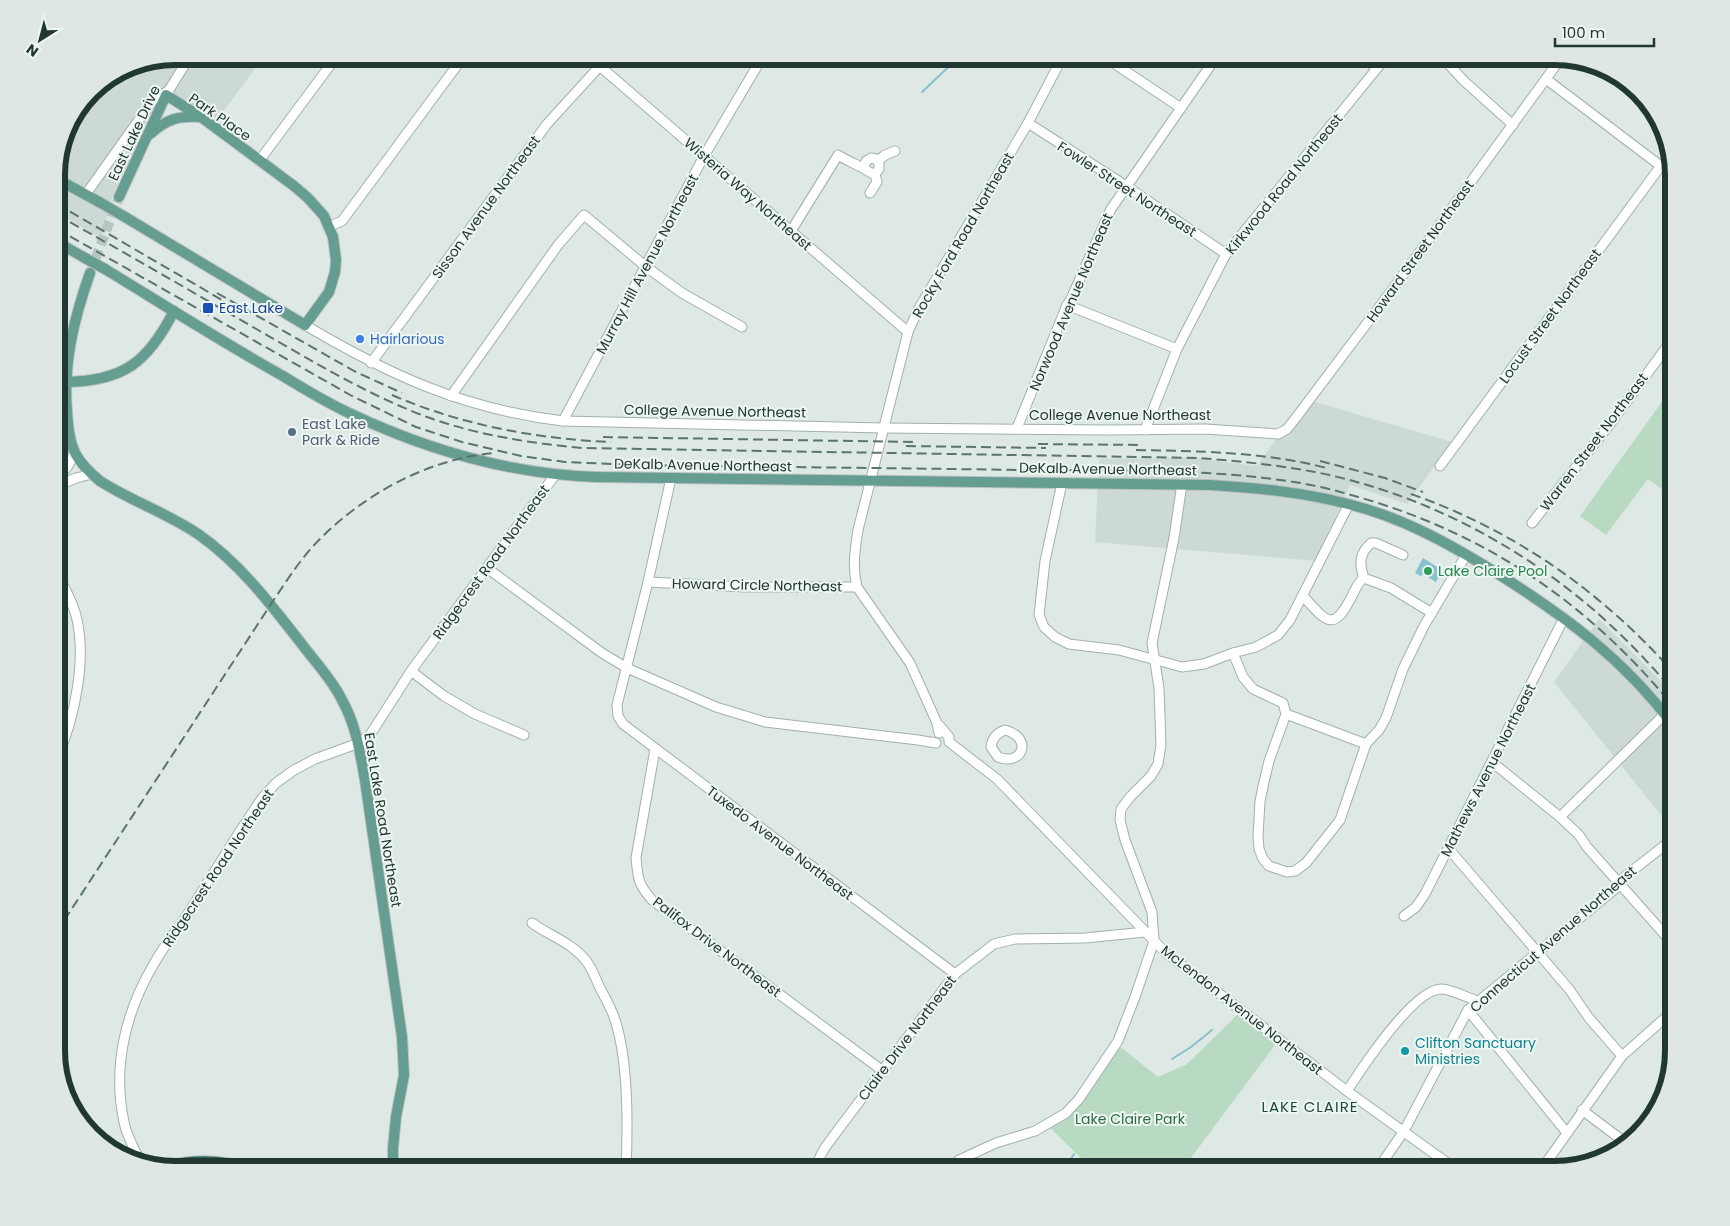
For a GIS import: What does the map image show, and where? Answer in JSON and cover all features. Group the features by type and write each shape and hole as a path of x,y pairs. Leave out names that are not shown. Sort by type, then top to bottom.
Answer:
{"main road":[{"name":"Park Place","path":"167,93 308,198 318,207 330,226"},
{"name":"East Lake Drive","path":"119,197 167,93"},
{"path":"145,139 162,123 174,118 201,117"},
{"name":"College Avenue Northeast","path":"65,184 195,257 305,325"},
{"path":"305,325 321,304 333,283 336,260 330,226"},
{"name":"DeKalb Avenue Northeast","path":"65,247 273,371 348,413 411,439 467,458 519,470 555,475 671,478 1182,484 1263,488 1295,492 1349,504 1382,514 1420,530 1466,555 1564,618 1619,663 1665,714"},
{"name":"East Lake Road Northeast","path":"90,273 77,310 66,382 68,426 75,452 92,474 109,487 171,518 197,534 236,565 271,604 338,692 353,723 358,743 403,1042 404,1075 394,1133 393,1161"},
{"path":"66,382 100,379 129,368 151,350 174,311"}],"street":[{"name":"East Lake Drive","path":"167,93 184,65"},
{"path":"259,161 329,65"},
{"path":"330,226 342,221 457,65"},
{"name":"Murray Hill Avenue Northeast","path":"563,421 704,156 758,65"},
{"name":"Rocky Ford Road Northeast","path":"857,587 854,574 854,555 858,530 908,332 918,310 1028,123 1058,65"},
{"path":"1116,65 1181,108"},
{"name":"Norwood Avenue Northeast","path":"1017,428 1066,305 1071,300 1111,209 1211,65"},
{"path":"1373,65 1377,68"},
{"name":"Kirkwood Road Northeast","path":"1145,430 1177,349 1226,254 1380,65"},
{"path":"1449,65 1464,81 1513,125"},
{"name":"Howard Street Northeast","path":"1273,435 1282,432 1298,415 1556,65"},
{"name":"Wisteria Way Northeast","path":"599,67 908,332"},
{"name":"Sisson Avenue Northeast","path":"371,362 547,124 599,67"},
{"path":"1546,79 1665,170"},
{"path":"86,194 152,100 167,93"},
{"name":"Fowler Street Northeast","path":"1028,123 1126,186 1226,254"},
{"path":"878,161 885,155 895,151"},
{"path":"791,231 838,156 853,164 864,167 867,172 875,174"},
{"path":"864,167 866,161 871,158 878,161"},
{"path":"875,174 879,169 878,161"},
{"name":"Locust Street Northeast","path":"1440,466 1660,167"},
{"path":"870,193 877,182 875,174"},
{"path":"451,396 558,245 584,215 645,266 682,293 742,327"},
{"path":"1066,305 1177,349"},
{"name":"College Avenue Northeast","path":"305,325 371,362 416,384 508,413 563,421 884,428 1206,429 1273,435"},
{"name":"Warren Street Northeast","path":"1532,523 1613,420 1665,349"},
{"path":"65,469 75,452"},
{"path":"65,482 92,474"},
{"name":"Ridgecrest Road Northeast","path":"137,1154 124,1124 120,1091 120,1065 123,1040 131,1012 155,960 188,913 263,797 276,783 294,770 315,759 358,743 370,735 411,671 555,475"},
{"path":"627,668 671,478"},
{"path":"1062,483 1044,562 1038,615 1044,627 1054,637 1069,644 1119,650 1182,667 1204,664 1256,647 1278,635 1290,620 1349,504"},
{"path":"958,1161 996,1143 1035,1131 1066,1113 1080,1099 1118,1041 1154,941 1152,912 1125,840 1120,820 1121,809 1151,776 1158,764 1161,745 1159,688 1152,643 1174,538 1182,484"},
{"path":"1364,578 1361,569 1361,558 1371,543 1376,543 1402,555"},
{"path":"1233,653 1242,677 1253,689 1283,703 1286,714 1269,761 1260,801 1259,849 1263,859 1269,866 1287,872 1306,863 1340,820 1366,744 1386,718 1403,669 1432,613 1466,555"},
{"path":"486,568 602,653 627,668 716,707 764,722 936,743 935,738 945,739"},
{"path":"1303,596 1323,617 1335,620 1344,612 1359,582 1364,578"},
{"path":"1364,578 1391,588 1432,613"},
{"name":"Howard Circle Northeast","path":"648,582 745,587 857,587 910,663 945,739"},
{"path":"65,591 73,606 80,638 78,680 70,720 65,734"},
{"name":"Mathews Avenue Northeast","path":"1404,916 1416,907 1426,894 1564,618"},
{"name":"Tuxedo Avenue Northeast","path":"627,668 617,705 618,716 623,724 955,974"},
{"path":"411,671 444,696 475,714 524,735"},
{"path":"1286,714 1366,744"},
{"path":"1560,818 1665,714"},
{"name":"McLendon Avenue Northeast","path":"945,739 988,772 1020,802 1154,941 1186,968 1347,1091 1445,1161"},
{"name":"Palifox Drive Northeast","path":"655,749 636,858 637,875 642,888 652,900 883,1071"},
{"path":"988,772 998,757"},
{"path":"1492,762 1579,835 1587,847 1665,935"},
{"name":"Connecticut Avenue Northeast","path":"1383,1161 1404,1131 1468,1010 1616,888 1619,881 1665,845"},
{"path":"1448,848 1569,989 1589,1018 1622,1056"},
{"path":"532,923 569,944 588,963 613,1014 618,1031 625,1073 626,1161"},
{"name":"Claire Drive Northeast","path":"819,1161 835,1134 955,974 994,944 1015,939 1085,938 1145,932"},
{"path":"1347,1091 1400,1018 1429,993 1442,989 1478,1001"},
{"path":"1468,1010 1567,1133"},
{"path":"1547,1161 1622,1056 1665,1018"},
{"path":"1582,1110 1622,1139"}],"shaded area":[{"path":"175,65 257,65 212,127 160,92 113,195 101,239 65,217 65,167 69,146 76,126 97,97 126,76 153,67"},
{"path":"1305,399 1452,442 1407,504 1350,485 1316,561 1095,542 1099,459 1195,458 1257,466"},
{"path":"1599,619 1665,685 1665,820 1554,682"}],"green space":[{"path":"1665,398 1665,491 1648,479 1606,535 1580,516"},
{"name":"Lake Claire Park","path":"1240,1012 1278,1041 1189,1161 1178,1161 1175,1159 1173,1161 1084,1161 1046,1124 1069,1110 1118,1045 1158,1077 1187,1064"}],"water":[{"name":"Lake Claire Pool","path":"1423,558 1442,570 1436,582 1423,574 1421,576 1415,573"}],"waterway":[{"path":"922,92 950,65"},
{"path":"1172,1059 1212,1030"},
{"path":"1070,1161 1074,1154"}],"tunnel":[{"path":"90,273 119,197"}],"railway":[{"path":"65,209 222,300"},
{"path":"65,220 299,354 362,388 427,417 465,429 503,437 542,444 582,448 1199,458 1286,467 1351,480 1387,491 1457,520 1523,557 1554,578 1607,622 1665,682"},
{"path":"65,234 352,396 416,427 462,442 521,456 565,462 636,465 1192,472 1294,482 1365,499 1420,518 1462,537 1502,558 1540,582 1576,609 1610,639 1643,671 1665,697"},
{"path":"217,293 354,371 402,393"},
{"path":"392,395 445,415 500,429 555,438 611,442"},
{"path":"603,437 913,442"},
{"path":"1038,444 1143,445"},
{"path":"906,446 1046,448"},
{"path":"1136,450 1208,452 1256,456 1327,468"},
{"path":"65,919 271,604 312,547 356,508 400,481 446,462 495,453"},
{"path":"1320,461 1385,478 1423,492"},
{"path":"1411,494 1485,526 1554,566 1617,616 1665,663"}],"place":[{"name":"East Lake","path":"208,308"},
{"name":"Hairlarious","path":"360,339"},
{"name":"East Lake Park & Ride","path":"292,432"},
{"name":"Lake Claire Pool","path":"1428,571"},
{"name":"Clifton Sanctuary Ministries","path":"1405,1051"}],"district":[{"name":"LAKE CLAIRE","path":"1310,1107"}]}
